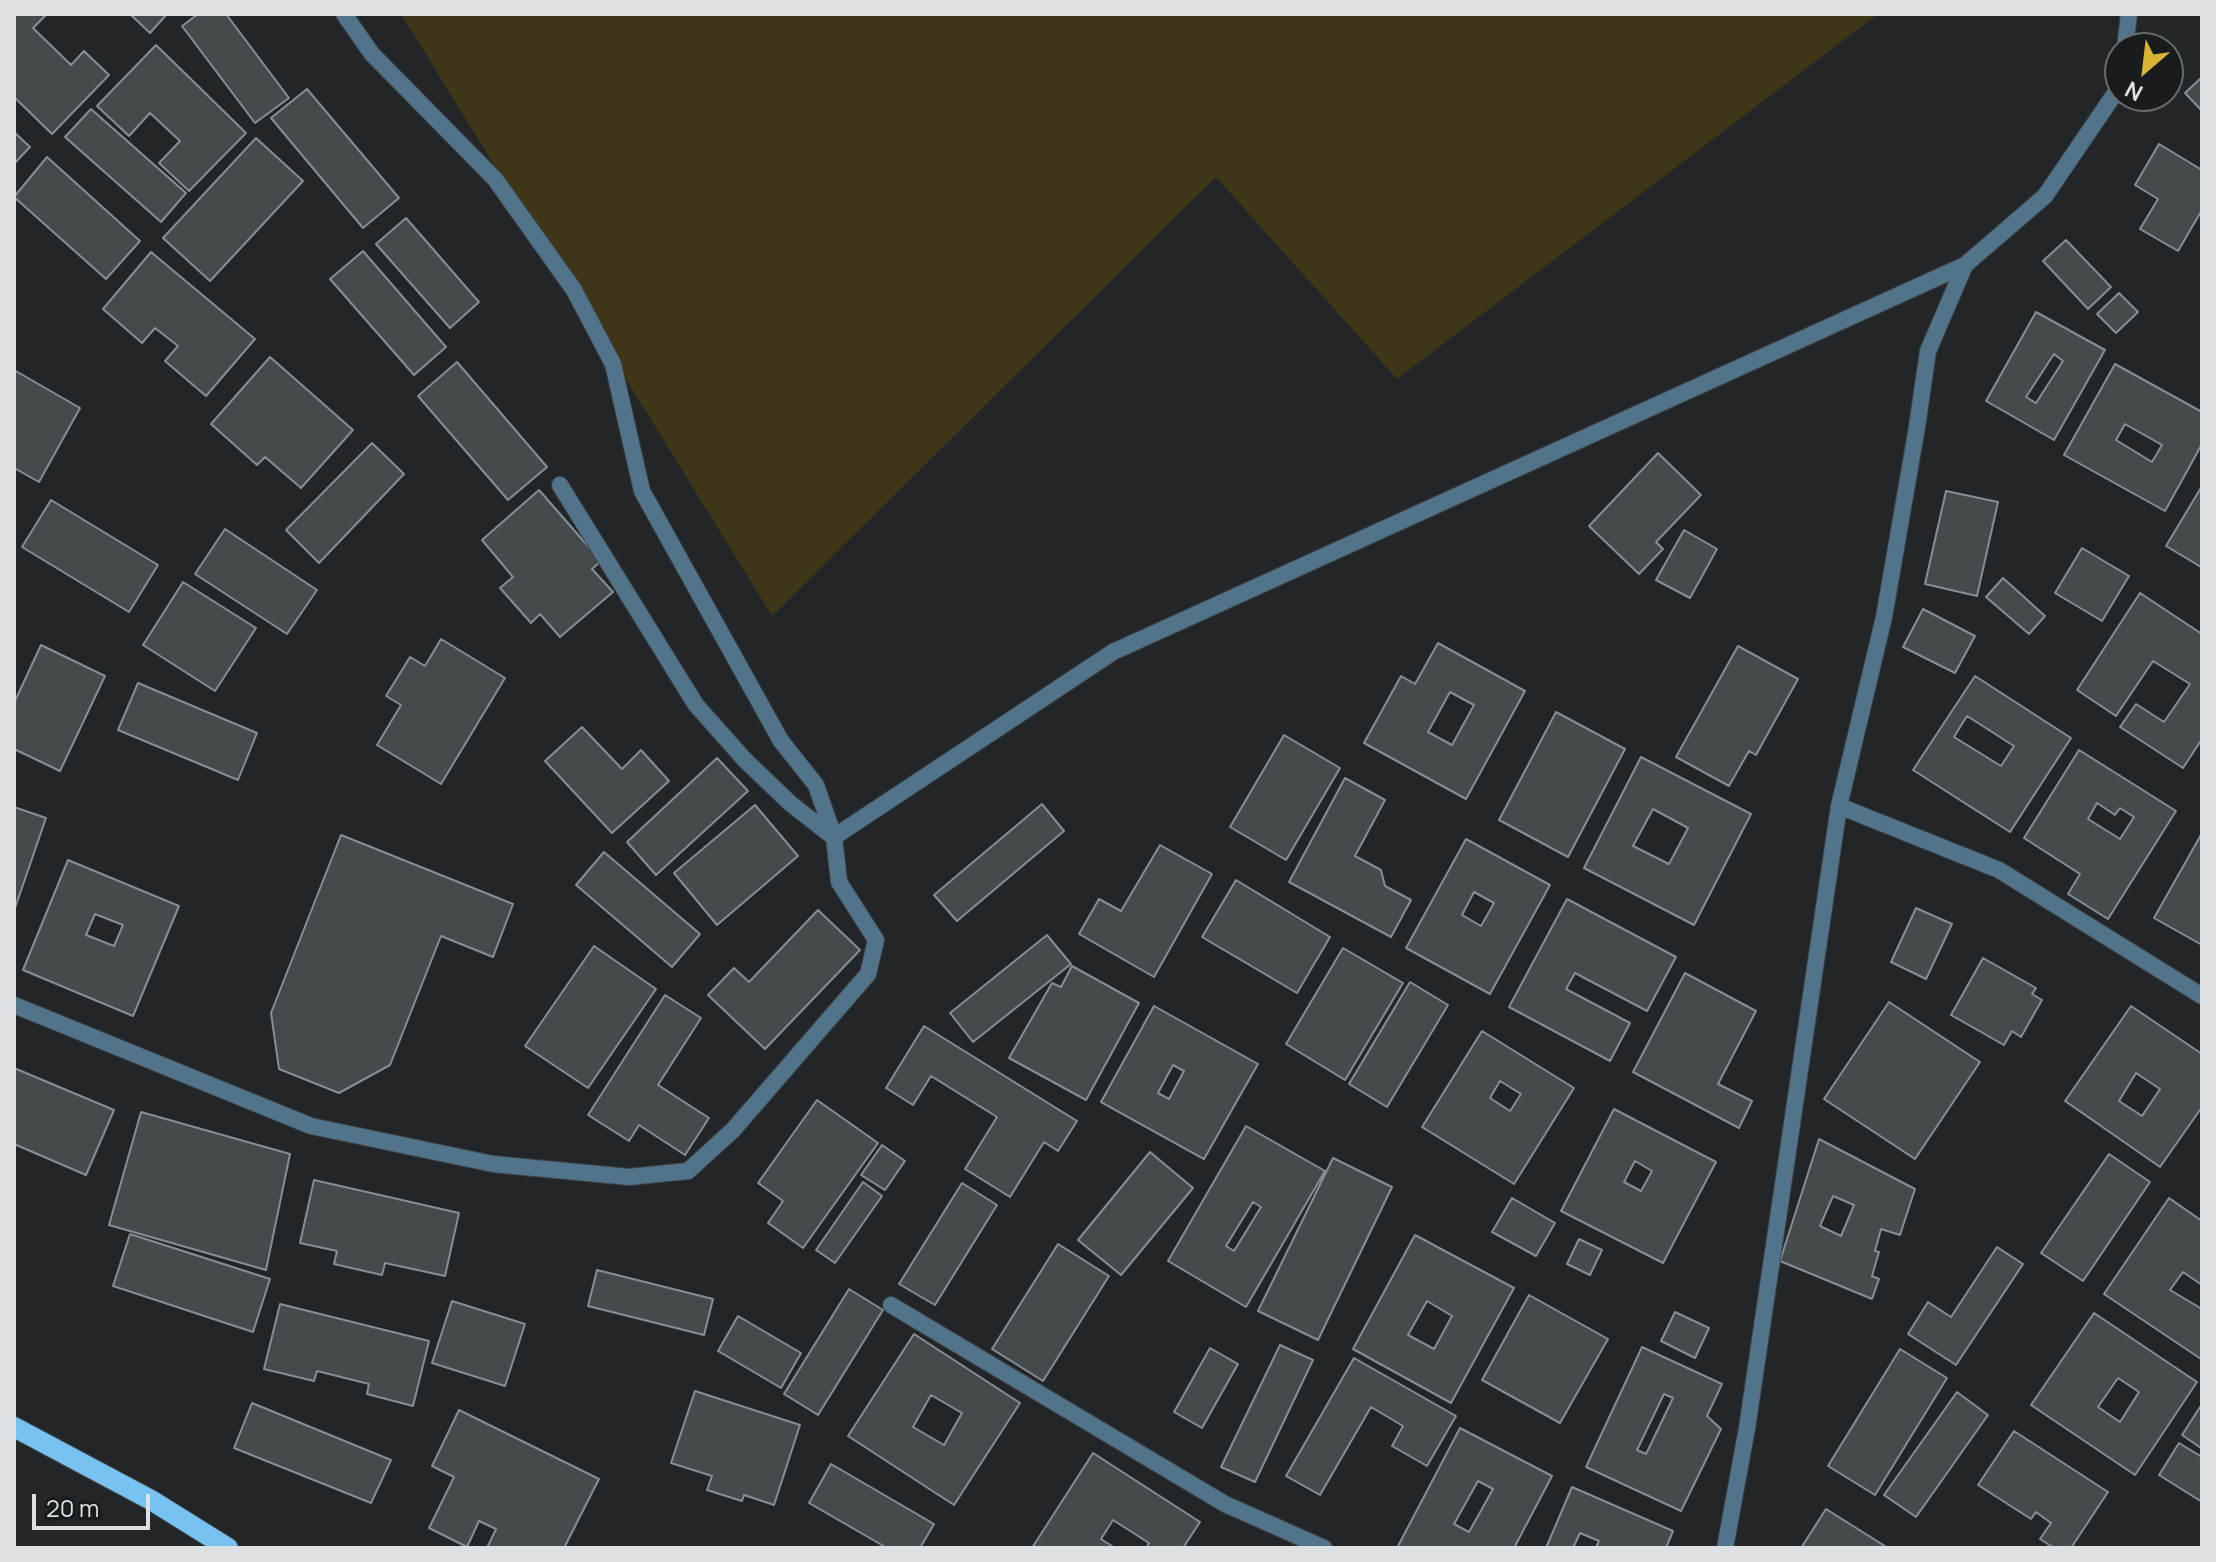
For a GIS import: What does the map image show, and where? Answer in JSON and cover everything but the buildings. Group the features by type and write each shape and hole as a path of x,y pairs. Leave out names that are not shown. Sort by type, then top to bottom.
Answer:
{"main road":[{"path":"14,1427 151,1500 228,1548"}],"street":[{"path":"14,1005 311,1126 493,1164 629,1177 688,1171 733,1130 868,974 876,940 839,882 834,837 816,785 781,741 642,491 613,364 574,290 495,179 372,54 344,14"},
{"path":"834,837 1113,652 1965,265 2045,196 2104,109"},
{"path":"1725,1548 1747,1428 1839,806 1884,617 1928,351 1965,265"},
{"path":"560,485 696,705 745,760 791,804 834,837"},
{"path":"1839,806 1999,870 2202,996"},
{"path":"891,1305 1225,1504 1324,1548"}],"shaded area":[{"path":"401,14 1878,14 1397,379 1216,177 772,616"}]}
